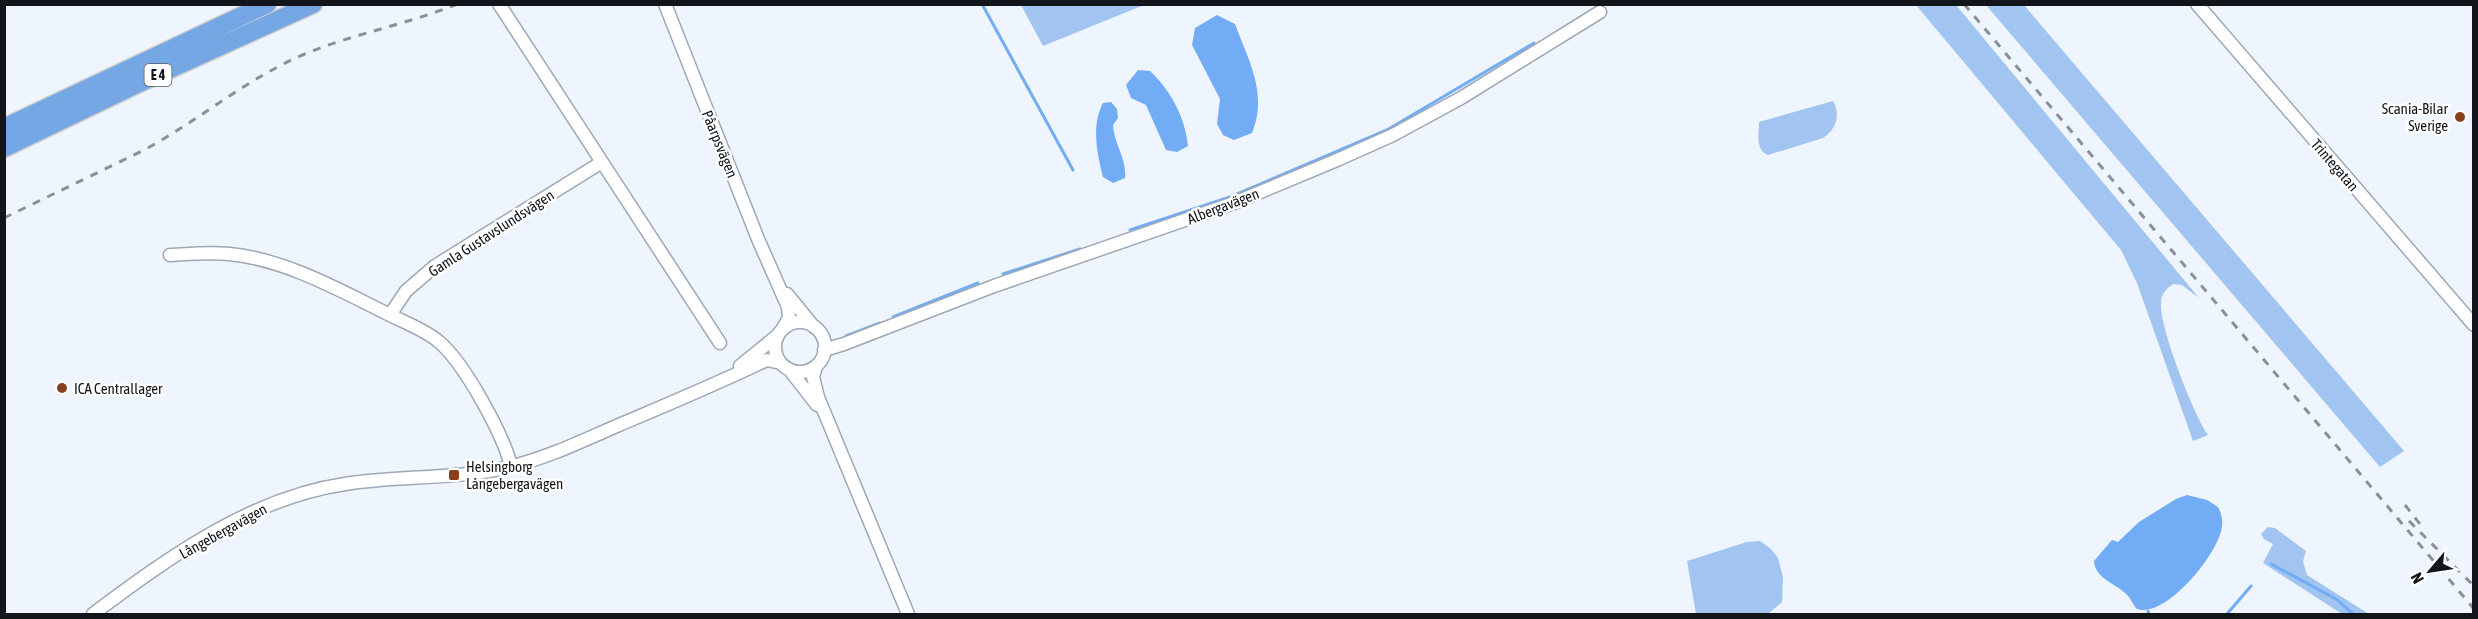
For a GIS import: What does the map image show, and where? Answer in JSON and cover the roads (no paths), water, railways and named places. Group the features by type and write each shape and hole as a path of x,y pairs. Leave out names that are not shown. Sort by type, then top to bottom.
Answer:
{"highway":[{"name":"E 4","path":"4,128 267,4"},
{"name":"E 4","path":"4,148 136,84 313,4"}],"street":[{"path":"499,4 720,343"},
{"name":"Påarpsvägen","path":"665,4 789,311 788,322 780,332"},
{"name":"Trintegatan","path":"2198,4 2474,325"},
{"name":"Albergavägen","path":"824,350 994,286 1234,203 1337,160 1393,135 1461,98 1600,12"},
{"name":"Gamla Gustavslundsvägen","path":"390,315 406,291 435,266 602,162"},
{"path":"170,255 229,254 279,265 431,336 452,356 494,422 504,441 511,466"},
{"name":"Påarpsvägen","path":"778,282 815,328"},
{"path":"827,421 785,366 775,346 780,332 798,322 815,328 823,338 824,350 813,373 814,384 827,421 908,615"},
{"name":"Långebergavägen","path":"721,380 780,332"},
{"name":"Långebergavägen","path":"93,615 202,539 272,504 342,484 454,475 511,466 558,451 765,361 785,366"},
{"path":"785,366 803,372 816,366"}],"waterway":[{"path":"982,4 1073,170"},
{"path":"1130,230 1230,197 1387,130 1534,43"},
{"path":"1003,274 1080,249"},
{"path":"893,317 978,283"},
{"path":"846,336 880,323"},
{"path":"2271,564 2336,599 2353,614"},
{"path":"2227,614 2251,586"}],"railway":[{"path":"4,218 146,149 260,77 300,56 457,4"},
{"path":"1964,4 2474,609"},
{"path":"2405,505 2420,524"},
{"path":"2409,521 2474,586"}],"place":[{"name":"Scania-Bilar Sverige","path":"2460,117"},
{"name":"ICA Centrallager","path":"62,388"},
{"name":"Helsingborg Långebergavägen","path":"454,475"}]}
